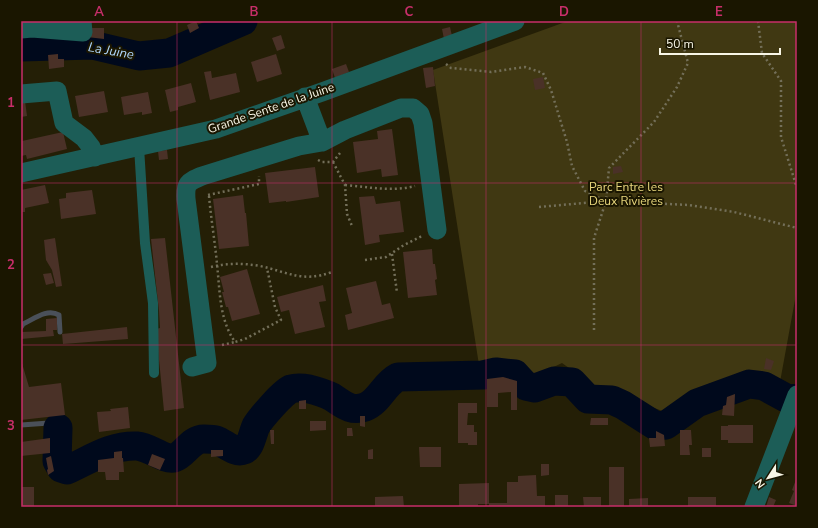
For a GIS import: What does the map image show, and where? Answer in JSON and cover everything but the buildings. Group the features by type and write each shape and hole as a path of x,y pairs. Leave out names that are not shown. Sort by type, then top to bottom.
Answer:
{"street":[{"name":"Grande Sente de la Juine","path":"21,173 216,129 514,21"},
{"path":"21,29 82,27"},
{"path":"21,94 57,91 64,123 84,138 91,146 95,157"},
{"path":"305,97 322,142"},
{"path":"192,367 207,363 185,194 185,189 190,182 202,176 299,146 322,142 345,130 401,108 413,108 420,114 423,123 437,230"},
{"path":"754,507 797,395"}],"lane":[{"path":"139,147 145,243 152,303 154,373"}],"path":[{"path":"594,330 594,238 606,201 609,168 654,122 677,87 688,63 677,21"},
{"path":"758,21 762,53 781,81 781,136 797,188"},
{"path":"428,52 451,68 491,72 525,67 543,73 554,97 567,142 572,166 585,191 606,201"},
{"path":"333,162 345,185 347,214 352,226"},
{"path":"345,185 405,189 431,183"},
{"path":"208,196 218,266 219,292 225,323 235,342 245,339 281,320 274,307 267,268"},
{"path":"538,207 606,201 689,205 734,212 797,228"},
{"path":"365,260 386,257 414,239 437,230"},
{"path":"392,254 397,293"},
{"path":"195,271 238,263 267,268 293,276 310,277 332,272"}],"green space":[{"name":"Parc Entre les Deux Rivières","path":"568,21 797,21 797,289 780,382 757,371 697,391 668,413 594,386 562,363 537,375 501,359 479,365 433,70"}],"waterway":[{"name":"La Juine","path":"21,47 92,45 139,56 169,53 243,21"},
{"path":"21,327 23,324 45,313 54,313 59,315 60,332"},
{"path":"58,428 57,461 61,468 67,470 100,454 127,446 142,447 166,457 174,458 181,454 191,444 199,440 212,439 219,441 237,451 241,451 244,450 250,443 258,422 278,400 291,389 300,388 323,393 344,405 355,409 370,405 389,384 398,377 483,375 496,372 515,374 526,386 535,388 554,381 572,382 588,399 612,400 623,405 656,426 666,425 697,403 749,384 764,386 786,398 797,399"},
{"path":"21,425 49,423 58,428"}]}
